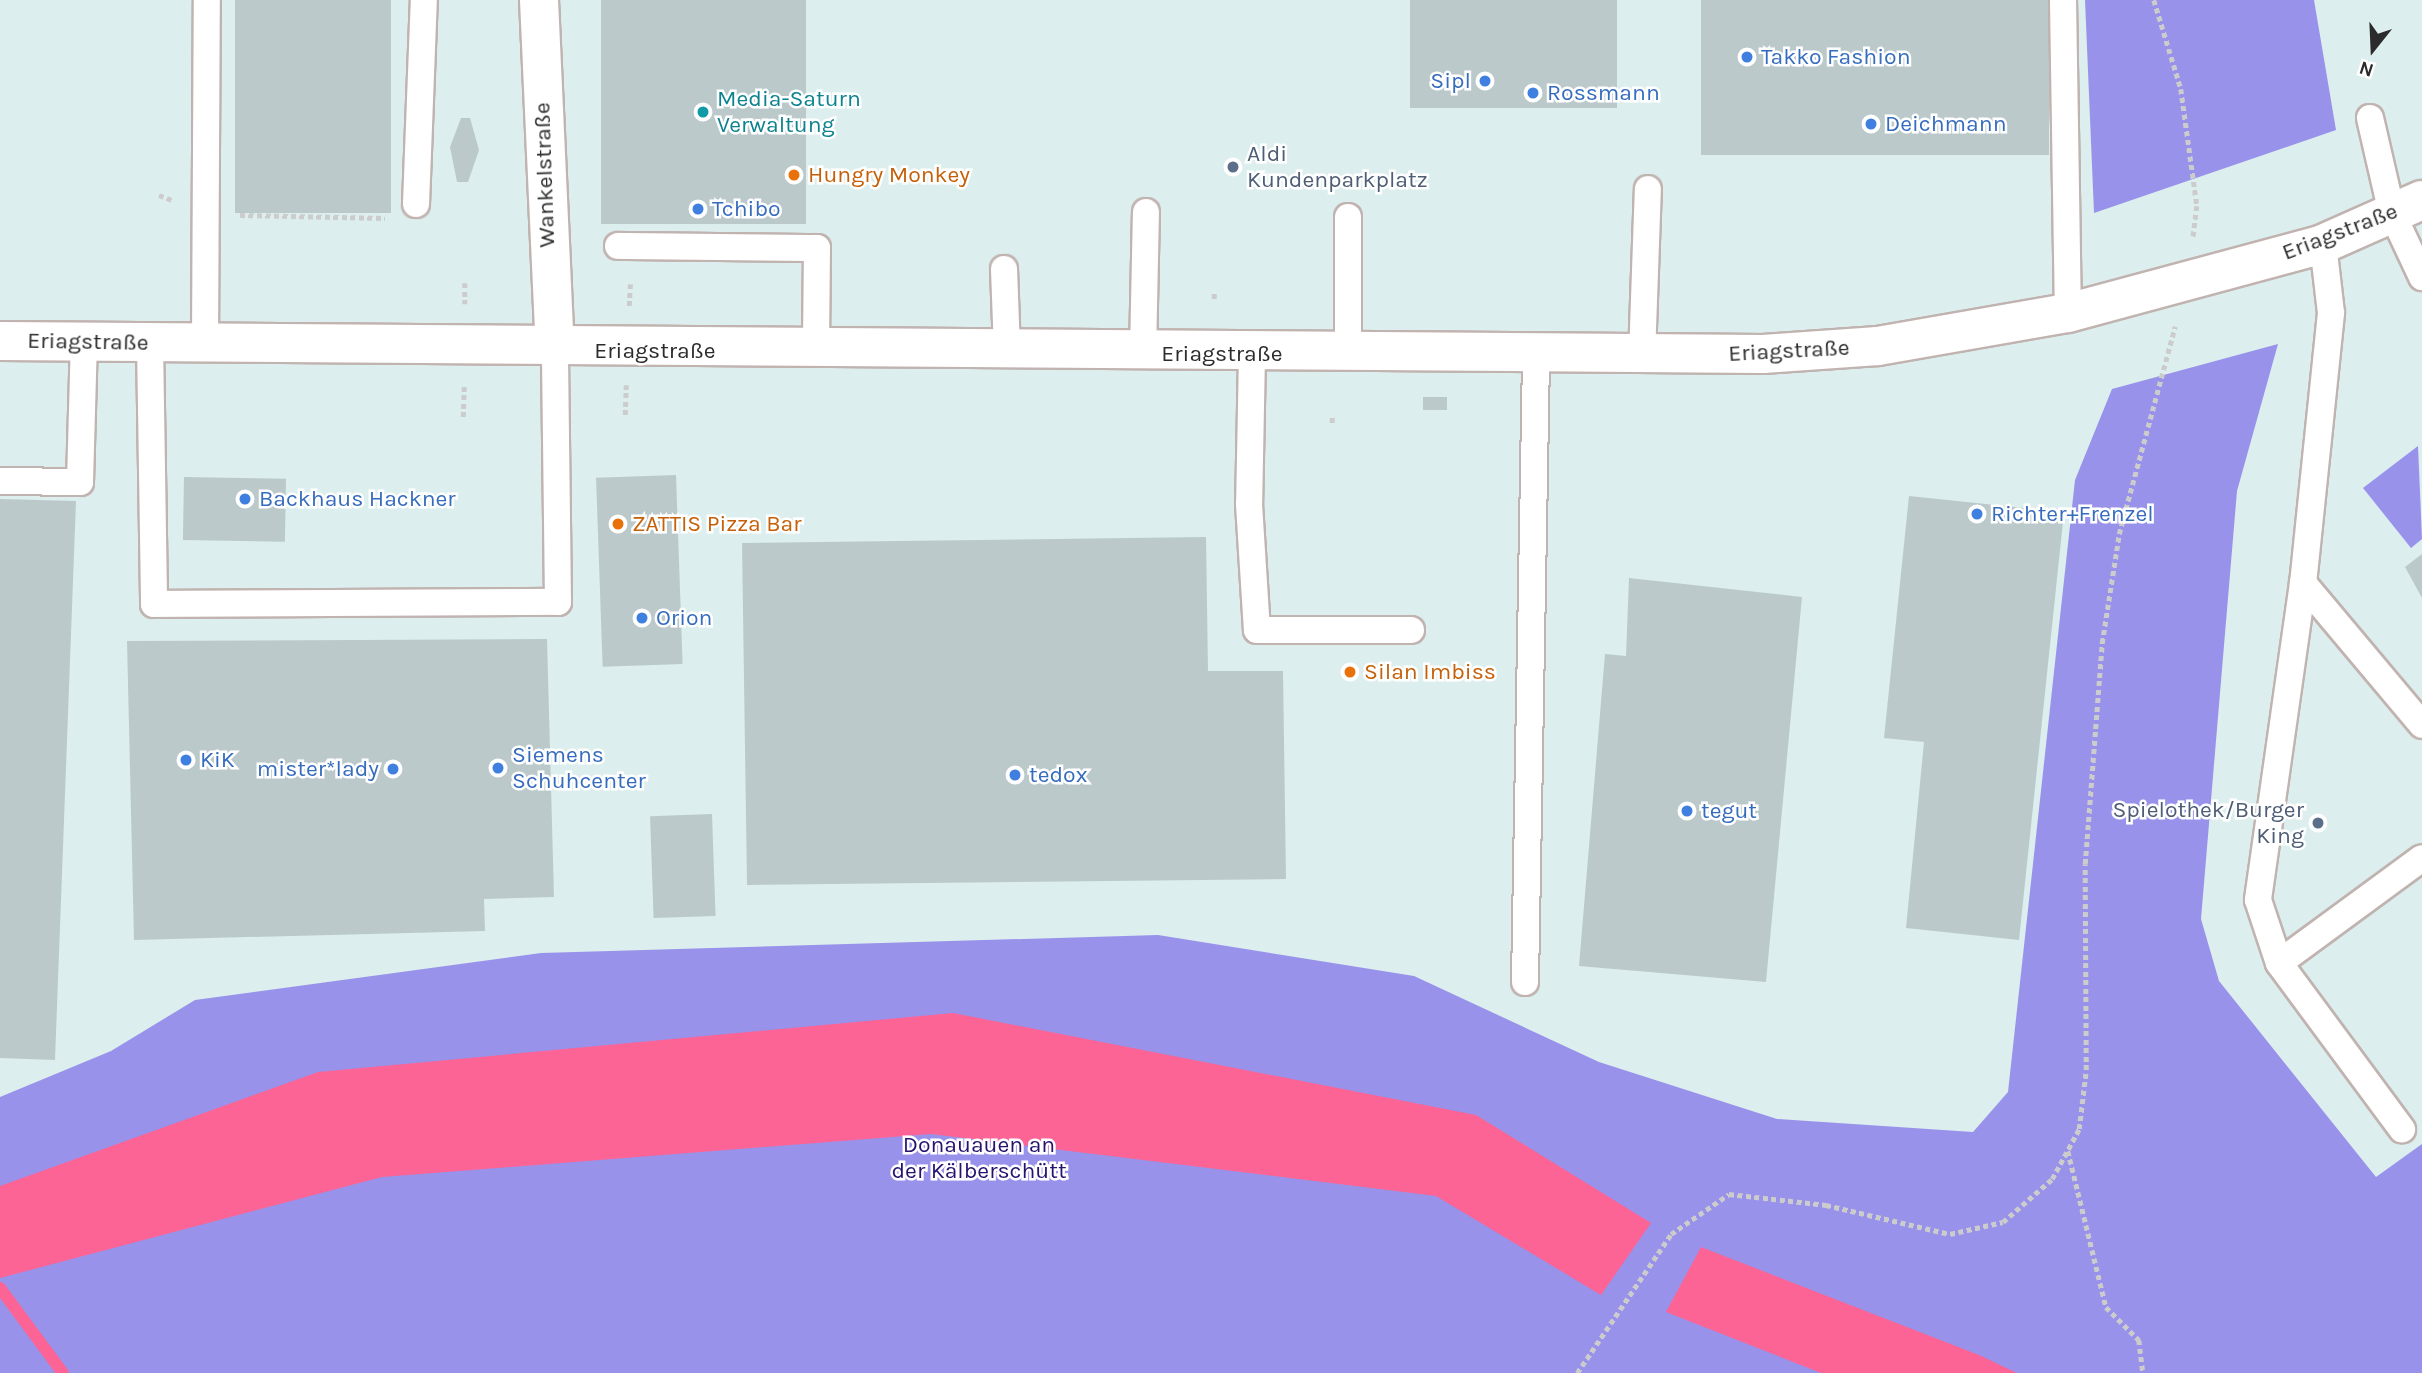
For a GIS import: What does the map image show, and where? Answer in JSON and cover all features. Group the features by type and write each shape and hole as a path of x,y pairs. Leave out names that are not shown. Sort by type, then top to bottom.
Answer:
{"street":[{"name":"Wankelstraße","path":"539,0 555,350"},
{"name":"Eriagstraße","path":"0,341 555,350 1536,357 1642,357 1878,346 2068,313 2187,282 2323,244 2407,207"}],"lane":[{"path":"205,344 207,0"},
{"path":"416,204 424,0"},
{"path":"2063,0 2068,313"},
{"path":"2370,118 2407,207 2422,277"},
{"path":"1642,357 1648,189"},
{"path":"1143,354 1146,212"},
{"path":"1348,355 1349,217"},
{"path":"2323,244 2331,313 2303,583 2258,900 2279,963 2402,1129"},
{"path":"618,246 817,247 816,351"},
{"path":"1004,269 1006,352"},
{"path":"0,481 80,482 84,342"},
{"path":"150,343 154,604 558,602 555,350"},
{"path":"1252,354 1249,504 1256,630 1411,630"},
{"path":"1525,982 1536,357"},
{"path":"2303,583 2422,724"},
{"path":"2279,963 2422,858"}],"path":[{"path":"1577,1373 1671,1234 1729,1194 1826,1205 1950,1234 2003,1222 2052,1179 2079,1129 2086,1070 2085,864 2102,643 2119,534 2187,282 2197,206 2181,89 2154,0"},
{"path":"159,195 204,214 397,218 416,204"},
{"path":"1214,291 1214,299"},
{"path":"1332,415 1332,423"},
{"path":"2068,1150 2106,1307 2139,1340 2143,1373"}],"green space":[{"path":"2085,0 2314,0 2336,130 2094,213"},
{"name":"Donauauen an der Kälberschütt","path":"2278,344 2237,491 2201,919 2219,981 2376,1177 2422,1144 2422,1373 0,1373 0,1097 111,1051 195,1000 541,953 1158,935 1414,976 1599,1062 1777,1119 1973,1132 2008,1092 2075,480 2112,389"},
{"path":"2418,446 2422,539 2411,548 2363,488"}],"shaded area":[{"path":"953,1013 1476,1115 1651,1223 1601,1295 1436,1196 931,1134 382,1177 0,1278 0,1186 318,1072"},
{"path":"1701,1247 1979,1355 2017,1373 1821,1373 1666,1312"}],"building":[{"path":"235,0 391,0 391,213 235,213"},
{"name":"Media-Saturn Verwaltung","path":"601,0 806,0 806,224 601,224"},
{"path":"1410,0 1617,0 1617,108 1410,108"},
{"path":"1701,0 2049,0 2049,155 1701,155"},
{"path":"461,118 470,118 479,150 468,182 457,182 450,147"},
{"path":"1423,397 1447,397 1447,410 1423,410"},
{"path":"676,475 683,664 603,667 596,478"},
{"path":"184,477 286,479 285,542 183,540"},
{"path":"1909,496 2064,512 2019,940 1906,928 1924,742 1884,738"},
{"path":"0,499 76,501 55,1060 0,1058"},
{"name":"tedox","path":"1206,537 1208,671 1283,671 1286,879 747,885 742,543"},
{"path":"2422,554 2422,598 2405,567"},
{"name":"tegut","path":"1629,578 1802,597 1766,982 1579,966 1605,654 1626,656"},
{"path":"547,639 554,897 484,899 485,931 134,940 127,641"},
{"path":"712,814 716,916 654,918 650,816"}],"waterway":[{"path":"0,1288 63,1373"}],"place":[{"name":"Takko Fashion","path":"1747,57"},
{"name":"Sipl","path":"1485,81"},
{"name":"Rossmann","path":"1533,93"},
{"name":"Media-Saturn Verwaltung","path":"703,112"},
{"name":"Deichmann","path":"1871,124"},
{"name":"Aldi Kundenparkplatz","path":"1233,167"},
{"name":"Hungry Monkey","path":"794,175"},
{"name":"Tchibo","path":"698,209"},
{"name":"Backhaus Hackner","path":"245,499"},
{"name":"Richter+Frenzel","path":"1977,514"},
{"name":"ZATTIS Pizza Bar","path":"618,524"},
{"name":"Orion","path":"642,618"},
{"name":"Silan Imbiss","path":"1350,672"},
{"name":"KiK","path":"186,760"},
{"name":"Siemens Schuhcenter","path":"498,768"},
{"name":"mister*lady","path":"393,769"},
{"name":"tedox","path":"1015,775"},
{"name":"tegut","path":"1687,811"},
{"name":"Spielothek/Burger King","path":"2318,823"}]}
